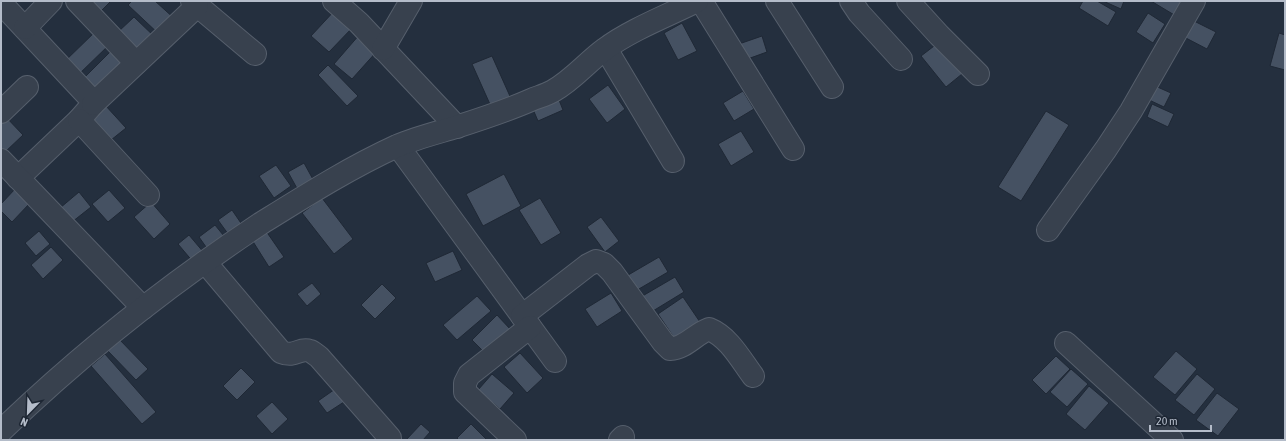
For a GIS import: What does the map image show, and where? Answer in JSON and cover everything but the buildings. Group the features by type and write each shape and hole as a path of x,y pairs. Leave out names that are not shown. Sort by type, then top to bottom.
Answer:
{"street":[{"path":"25,28 51,1"},
{"path":"77,1 136,63"},
{"path":"334,1 358,23 457,127"},
{"path":"383,49 411,1"},
{"path":"1,431 56,380 144,308 205,262 330,180 398,146 426,135 457,127 518,106 554,91 575,76 606,49 632,33 697,1"},
{"path":"700,1 793,149"},
{"path":"776,1 832,87"},
{"path":"851,1 859,13 901,59"},
{"path":"908,1 978,74"},
{"path":"1048,230 1106,149 1131,111 1194,1"},
{"path":"1,3 88,96 86,112 148,194"},
{"path":"18,178 195,3 255,54"},
{"path":"606,49 673,161"},
{"path":"1,112 27,86"},
{"path":"398,146 556,361"},
{"path":"1,160 144,308"},
{"path":"515,440 465,392 464,383 469,375 526,321 596,261 604,264 612,272 663,342 670,349 679,348 701,332 709,329 717,332 725,339 753,376"},
{"path":"205,262 281,352 288,355 296,354 301,351 310,351 319,357 390,438 390,440"},
{"path":"1066,343 1172,440"}]}
